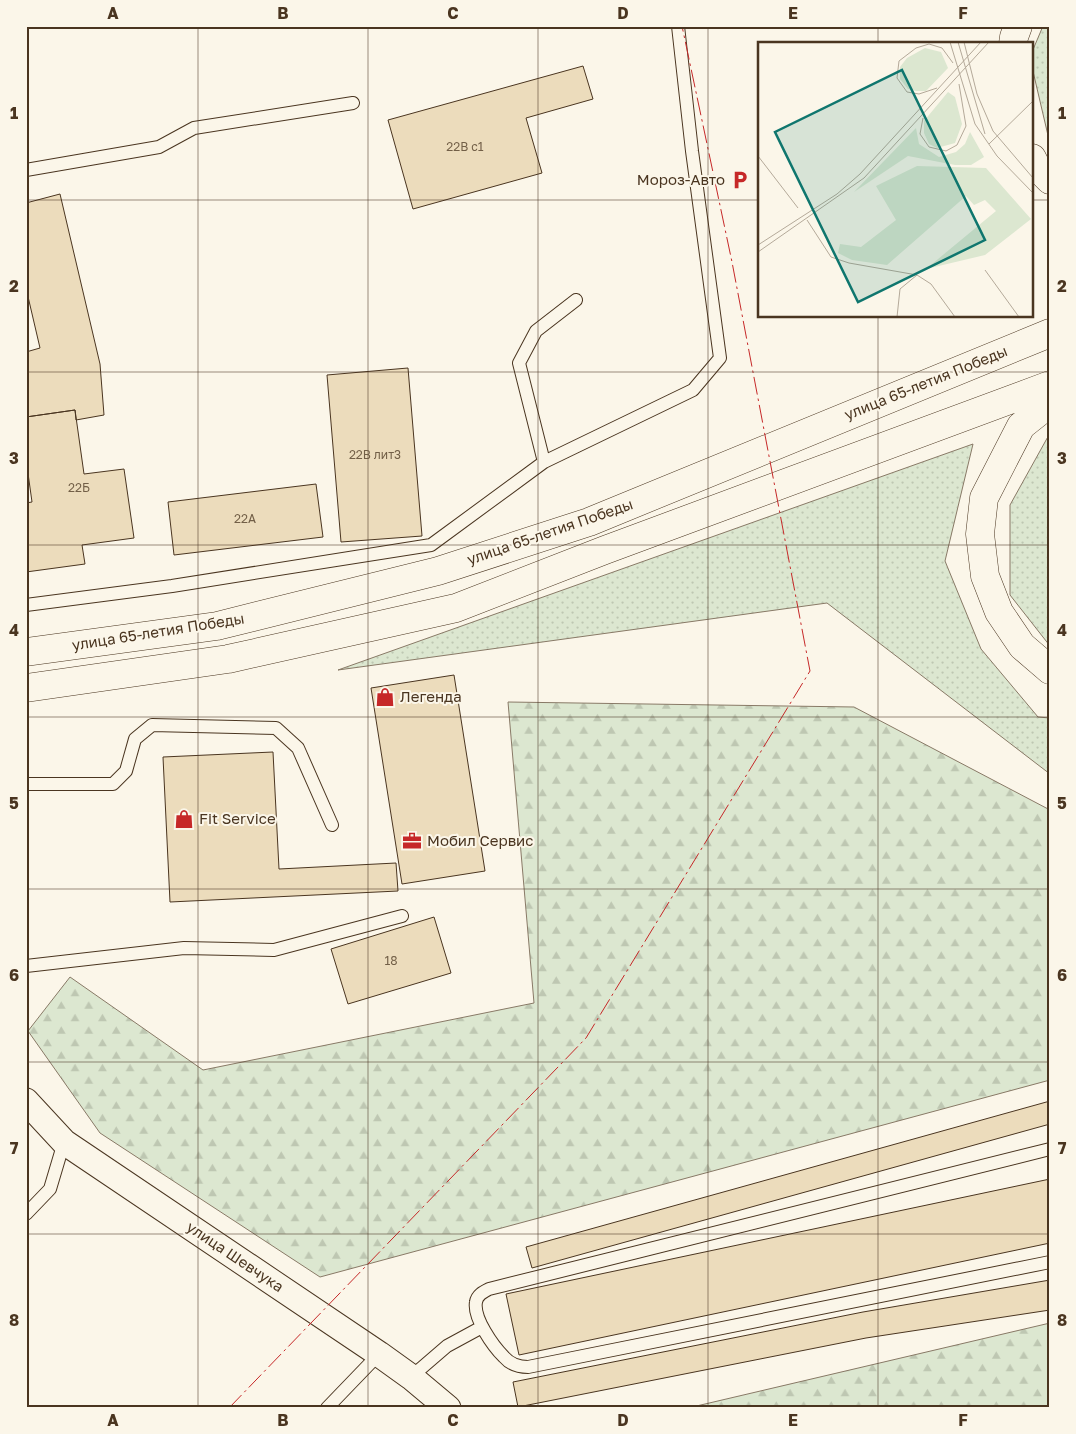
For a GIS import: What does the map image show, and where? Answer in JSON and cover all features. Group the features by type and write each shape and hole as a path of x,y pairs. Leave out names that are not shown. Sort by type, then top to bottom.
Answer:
{"main road":[{"path":"1013,42 1018,26"},
{"path":"1034,162 1050,180"},
{"name":"улица 65-летия Победы","path":"26,652 217,626 438,571 589,522 1050,333"},
{"path":"26,688 228,658 456,608 624,543 1050,385"},
{"path":"1050,403 1021,426 984,498 980,534 986,576 999,612 1022,646 1050,670"}],"street":[{"name":"улица Шевчука","path":"26,1101 64,1142 379,1354 411,1377 448,1408"}],"lane":[{"path":"26,605 172,586 431,545 544,462 693,390 720,358 692,152 678,26"},
{"path":"26,170 159,147 194,128 353,103"},
{"path":"544,462 519,363 536,331 576,300"},
{"path":"26,784 113,784 126,771 135,739 152,725 276,728 298,748 332,825"},
{"path":"26,966 184,948 274,950 402,916"},
{"path":"26,1214 50,1189 64,1142"},
{"path":"1050,1149 489,1289 480,1294 476,1302 477,1313 482,1327 504,1357 520,1367 528,1367 1050,1262"},
{"path":"411,1377 446,1346 482,1327"},
{"path":"327,1408 379,1354"}],"green space":[{"path":"1043,26 1050,26 1050,144 1034,76 1034,47"},
{"path":"1050,433 1050,646 1010,595 1010,505"},
{"path":"973,444 945,561 981,649 1038,717 1050,718 1050,774 827,603 338,670"},
{"path":"508,702 854,707 1050,810 1050,1080 320,1277 100,1133 28,1031 70,977 203,1070 534,1003"},
{"path":"1050,1323 1050,1408 688,1408"}],"building":[{"path":"583,66 593,99 526,118 542,173 413,209 388,120"},
{"path":"60,194 100,364 104,415 76,420 75,410 26,417 26,352 40,348 26,288 26,203"},
{"path":"408,368 422,536 341,542 327,375"},
{"path":"75,410 84,474 124,469 134,538 82,545 85,564 26,572 26,503 32,502 26,459 26,417"},
{"path":"316,484 323,537 174,555 168,502"},
{"path":"454,675 485,871 402,884 371,688"},
{"path":"273,752 279,869 396,863 398,891 170,902 163,757"},
{"path":"434,917 451,973 348,1004 331,949"},
{"path":"1050,1101 1050,1124 532,1268 526,1247"},
{"path":"1050,1179 1050,1243 519,1355 506,1294"},
{"path":"1050,1280 1050,1310 866,1338 518,1407 513,1382 863,1312"}],"power":[{"path":"229,1408 586,1038 810,671 732,262 682,26"}],"place":[{"name":"Мороз-Авто","path":"740,180"},
{"name":"Легенда","path":"385,697"},
{"name":"Fit Service","path":"184,819"},
{"name":"Мобил Сервис","path":"412,841"}]}
